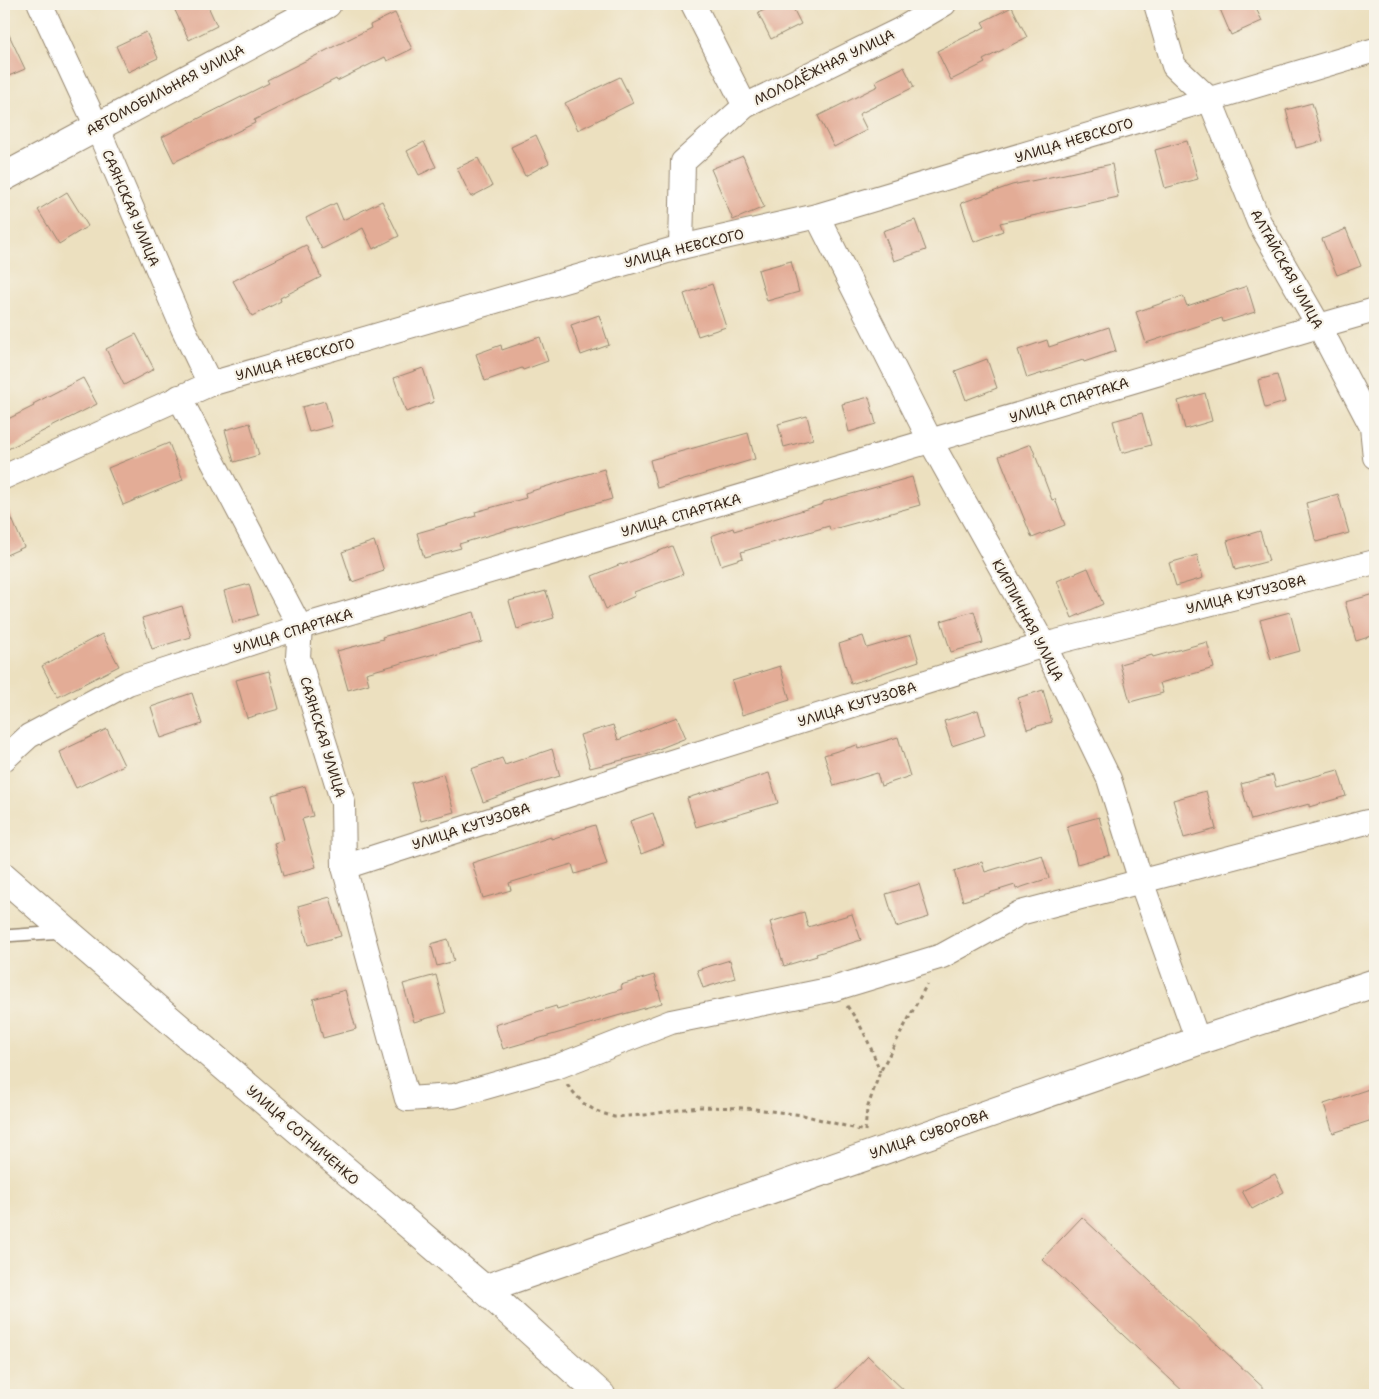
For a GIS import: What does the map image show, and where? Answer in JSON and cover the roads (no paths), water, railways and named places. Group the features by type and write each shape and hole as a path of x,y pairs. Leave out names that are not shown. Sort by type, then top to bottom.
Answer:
{"street":[{"name":"САЯНСКАЯ УЛИЦА","path":"40,4 96,127 183,328 210,384"},
{"name":"АВТОМОБИЛЬНАЯ УЛИЦА","path":"4,177 327,4"},
{"path":"693,4 745,106"},
{"name":"МОЛОДЁЖНАЯ УЛИЦА","path":"681,247 683,162 745,106 900,30 944,4"},
{"name":"АЛТАЙСКАЯ УЛИЦА","path":"1156,4 1174,66 1210,100 1259,222 1319,326 1372,426 1375,457"},
{"name":"УЛИЦА НЕВСКОГО","path":"4,477 210,384 681,247 817,216 1375,50"},
{"name":"КИРПИЧНАЯ УЛИЦА","path":"817,216 931,442 1044,645 1109,779 1141,881 1198,1041"},
{"name":"УЛИЦА СПАРТАКА","path":"4,759 29,736 128,683 300,628 1375,310"},
{"path":"178,397 300,628"},
{"name":"УЛИЦА КУТУЗОВА","path":"344,867 1044,645 1375,562"},
{"name":"САЯНСКАЯ УЛИЦА","path":"300,628 298,657 343,803 344,867 407,1099 454,1096 558,1066 671,1022 833,989 942,956 1020,913 1141,881"},
{"path":"1141,881 1366,822"},
{"name":"УЛИЦА СОТНИЧЕНКО","path":"4,877 484,1289 601,1395"},
{"name":"УЛИЦА СУВОРОВА","path":"484,1289 870,1142 1198,1041 1375,983"}],"lane":[{"path":"4,936 66,931"}]}
